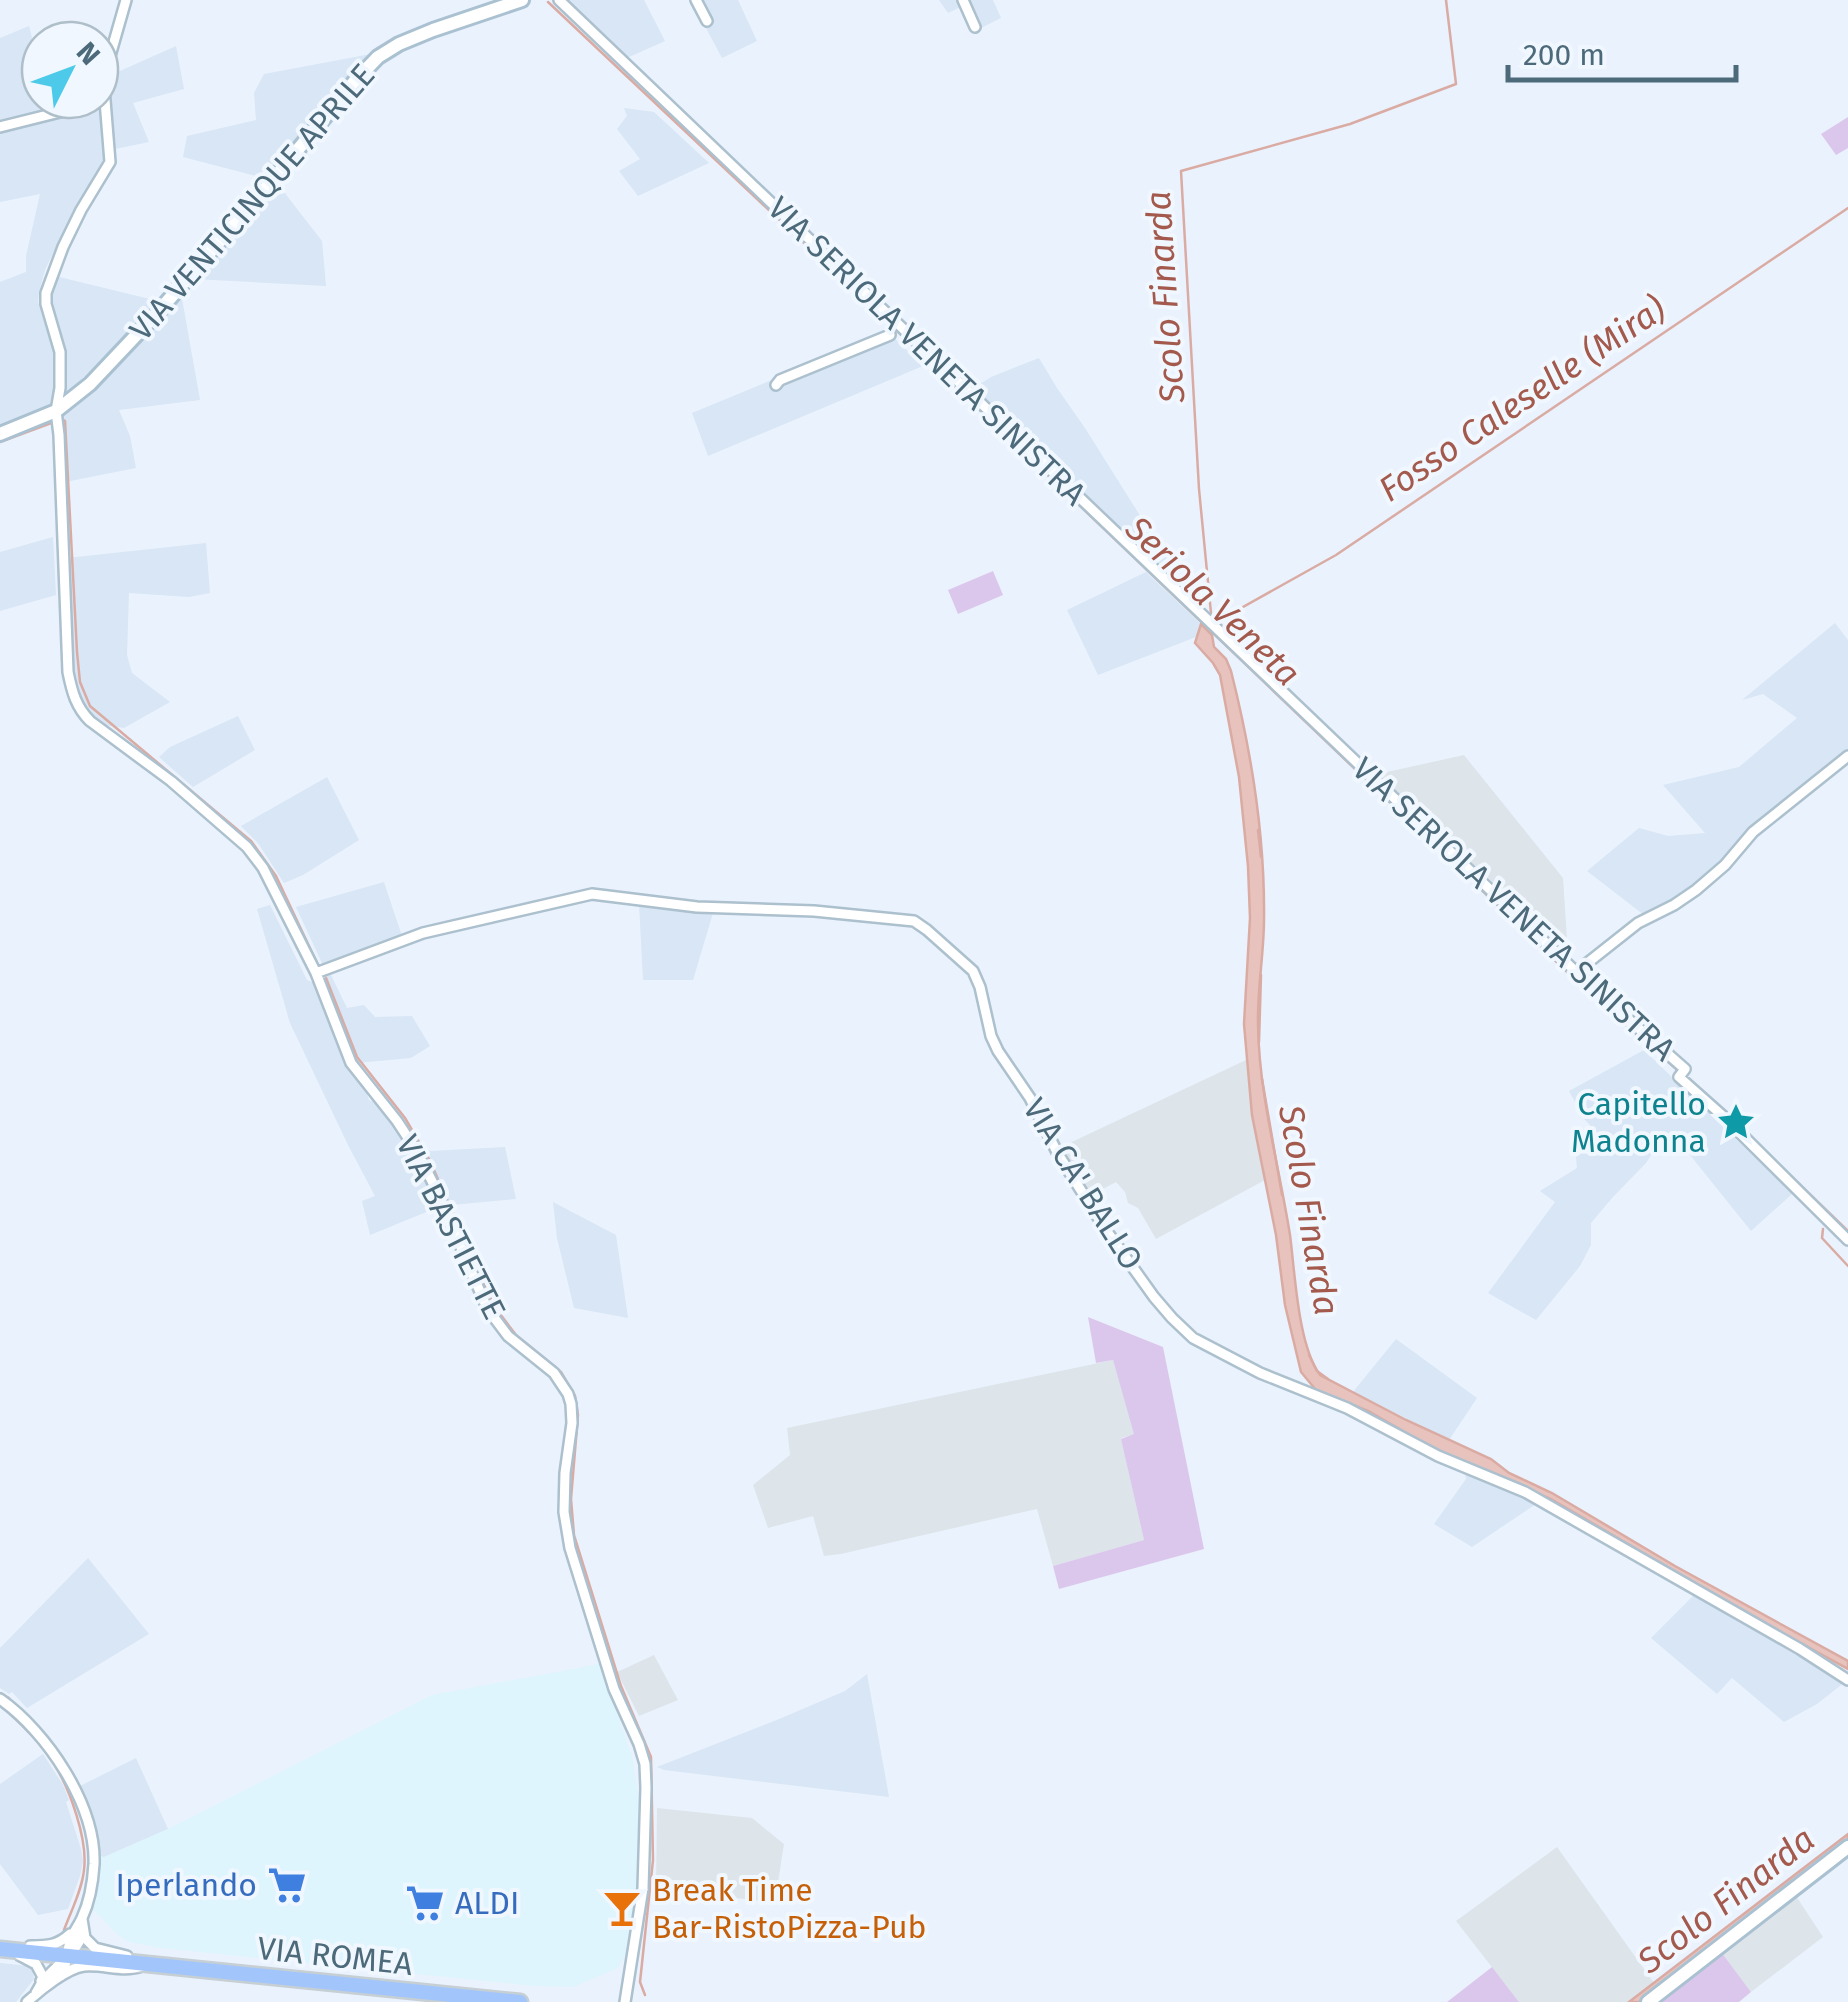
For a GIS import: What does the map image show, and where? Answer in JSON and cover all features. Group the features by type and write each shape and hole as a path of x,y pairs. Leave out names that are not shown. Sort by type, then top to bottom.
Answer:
{"main road":[{"name":"VIA ROMEA","path":"4,1950 520,2002"}],"street":[{"name":"VIA VENTICINQUE APRILE","path":"0,434 56,411 90,384 159,311 378,57 433,30 522,0"},
{"name":"VIA SERIOLA VENETA SINISTRA","path":"559,0 1682,1073 1848,1240"},
{"path":"696,0 707,21"},
{"path":"963,0 975,27"},
{"path":"0,128 30,120"},
{"name":"VIA BASTIETTE","path":"106,120 110,162 81,210 46,292 60,352 56,411 68,672 76,702 90,721 171,781 247,847 268,876 316,973 352,1062 398,1121 421,1159 487,1308 508,1336 554,1373 566,1388 572,1423 564,1498 570,1548 614,1689 645,1764 643,1888 625,2002"},
{"path":"776,385 890,335"},
{"path":"1576,972 1638,924 1696,890 1725,865 1753,832 1848,756"},
{"name":"VIA CA' BALLO","path":"316,973 422,934 592,894 697,908 814,912 914,922 974,971 991,1036 1030,1098 1058,1154 1154,1297 1194,1338 1260,1373 1347,1408 1438,1456 1525,1492 1800,1648 1848,1680"},
{"path":"0,1699 22,1716 62,1764 84,1814 94,1860 80,1927 68,1944 68,1964 61,1976"},
{"path":"1648,2002 1848,1848"},
{"path":"4,1950 52,1946 80,1927"},
{"path":"31,1999 61,1976 85,1966 131,1970 144,1965 132,1957 94,1948 80,1927"},
{"path":"4,1950 36,1964 43,1977 31,1999"},
{"path":"40,1984 68,1957"}],"shaded area":[{"path":"567,0 644,0 665,41 627,58"},
{"path":"691,0 738,0 757,41 722,58"},
{"path":"939,0 993,0 1001,18 979,29 969,3 948,13"},
{"path":"20,30 20,120 103,120 108,152 107,164 95,176 70,218 39,292 38,302 54,353 54,406 0,428 0,282 26,272 40,194 0,202 0,38"},
{"path":"176,46 184,89 133,103 149,142 115,149 111,120 120,120 120,71"},
{"path":"371,54 264,178 183,157 187,136 256,120 254,93 264,74"},
{"path":"624,108 654,112 709,163 638,196 619,171 640,159 617,129 627,116"},
{"path":"1848,117 1848,148 1836,155 1821,134"},
{"path":"277,183 322,241 326,286 194,279"},
{"path":"55,276 158,301 62,399 67,375 65,350 49,301"},
{"path":"181,293 200,400 119,410 130,436 136,468 60,483 59,419 140,341"},
{"path":"888,332 923,366 708,456 692,413"},
{"path":"1039,358 1085,428 1188,592 972,389"},
{"path":"53,537 56,595 0,611 0,552"},
{"path":"206,543 210,593 189,597 129,593 127,655 132,673 170,702 124,728 95,724 68,681 67,558"},
{"path":"993,571 1003,595 958,614 948,590"},
{"path":"1146,572 1201,624 1196,637 1098,675 1067,610"},
{"path":"1835,623 1848,640 1848,749 1753,826 1723,863 1668,903 1644,915 1587,871 1639,828 1668,836 1705,833 1663,785 1739,767 1797,718 1763,694 1742,700"},
{"path":"1201,624 1212,635 1214,647 1231,671 1250,762 1264,888 1259,1052 1302,1328 1320,1375 1491,1459 1509,1473 1552,1493 1848,1661 1848,1669 1551,1499 1431,1447 1368,1411 1316,1390 1301,1372 1285,1305 1276,1235 1252,1115 1244,1024 1250,918 1248,866 1239,777 1220,675 1195,643"},
{"path":"238,716 255,750 193,787 159,757 170,747"},
{"path":"1464,755 1563,878 1568,953 1378,774"},
{"path":"327,777 359,840 284,883 258,843 241,826"},
{"path":"384,882 402,936 329,966 322,963 296,907"},
{"path":"639,904 713,913 693,980 643,980"},
{"path":"270,905 307,980 331,975 347,1008 364,1005 375,1017 412,1016 430,1046 411,1058 357,1063 369,1100 384,1106 412,1143 431,1151 505,1147 516,1199 441,1206 370,1235 362,1201 375,1196 290,1023 257,909"},
{"path":"1644,1050 1792,1194 1751,1231 1674,1135 1663,1137 1646,1163 1591,1223 1591,1245 1580,1266 1536,1320 1488,1293 1555,1202 1540,1191 1577,1168 1576,1157 1595,1144 1595,1130 1569,1091"},
{"path":"1246,1060 1265,1180 1156,1239 1138,1208 1128,1203 1116,1182 1092,1198 1061,1147"},
{"path":"553,1202 616,1235 628,1318 574,1308 557,1238"},
{"path":"1088,1317 1163,1347 1204,1549 1059,1589 1053,1566 1144,1540 1121,1439 1134,1434 1113,1360 1096,1363"},
{"path":"1396,1339 1477,1398 1449,1440 1353,1392"},
{"path":"1113,1360 1135,1434 1121,1438 1144,1540 1053,1566 1037,1509 824,1556 813,1516 768,1528 753,1485 790,1455 787,1428"},
{"path":"1465,1474 1536,1504 1472,1547 1434,1524 1466,1479"},
{"path":"88,1558 149,1634 27,1708 12,1692 0,1688 0,1648"},
{"path":"1694,1595 1845,1682 1817,1704 1784,1722 1732,1678 1717,1694 1651,1638"},
{"path":"654,1655 678,1700 639,1716 617,1672"},
{"path":"599,1664 632,1756 639,1799 637,1888 628,1950 618,1968 573,1987 534,1986 161,1948 129,1942 93,1909 99,1856 168,1829 432,1695"},
{"path":"867,1674 889,1797 657,1767 845,1691"},
{"path":"43,1754 69,1800 66,1802 83,1861 68,1909 38,1915 0,1864 0,1784"},
{"path":"136,1758 168,1829 99,1856 80,1786"},
{"path":"657,1808 752,1818 784,1844 775,1902 656,1890"},
{"path":"1848,1834 1848,1841 1639,2002 1629,2002"},
{"path":"1557,1847 1654,1983 1629,2002 1519,2002 1456,1921"},
{"path":"1796,1896 1823,1937 1751,1992 1722,1953"},
{"path":"1722,1953 1751,1992 1739,2002 1658,2002"},
{"path":"0,1963 29,1966 33,1971 34,1979 16,2002 0,2002"},
{"path":"1492,1967 1519,2002 1447,2002"}],"waterway":[{"name":"Scolo Finarda","path":"1211,613 1199,489 1181,171 1350,124 1456,84 1446,0"},
{"name":"Seriola Veneta","path":"548,2 1587,991 1722,1109"},
{"name":"Fosso Caleselle (Mira)","path":"1218,621 1336,555 1848,208"},
{"path":"62,419 77,652 80,682 90,706 251,841 276,876 316,961"},
{"path":"0,442 54,422"},
{"name":"Scolo Finarda","path":"1258,830 1261,857"},
{"name":"Scolo Finarda","path":"1259,1042 1261,975"},
{"path":"326,978 357,1057 405,1118 430,1161 494,1306 516,1335 561,1372 575,1396 578,1415 571,1499 574,1535 621,1686 651,1757 653,1860 640,1982 645,1995"},
{"name":"Scolo Finarda","path":"1262,1079 1282,1195"},
{"name":"Seriola Veneta","path":"1731,1118 1848,1231"},
{"path":"1823,1229 1822,1238 1848,1266"},
{"name":"Scolo Finarda","path":"1309,1355 1317,1371 1328,1379"},
{"path":"0,1693 9,1698"},
{"path":"7,1711 54,1764 72,1801 80,1830 85,1858 83,1878 64,1930"}],"place":[{"name":"Capitello Madonna","path":"1736,1122"},
{"name":"Iperlando","path":"287,1885"},
{"name":"ALDI","path":"425,1903"},
{"name":"Break Time Bar-RistoPizza-Pub","path":"622,1908"}]}
